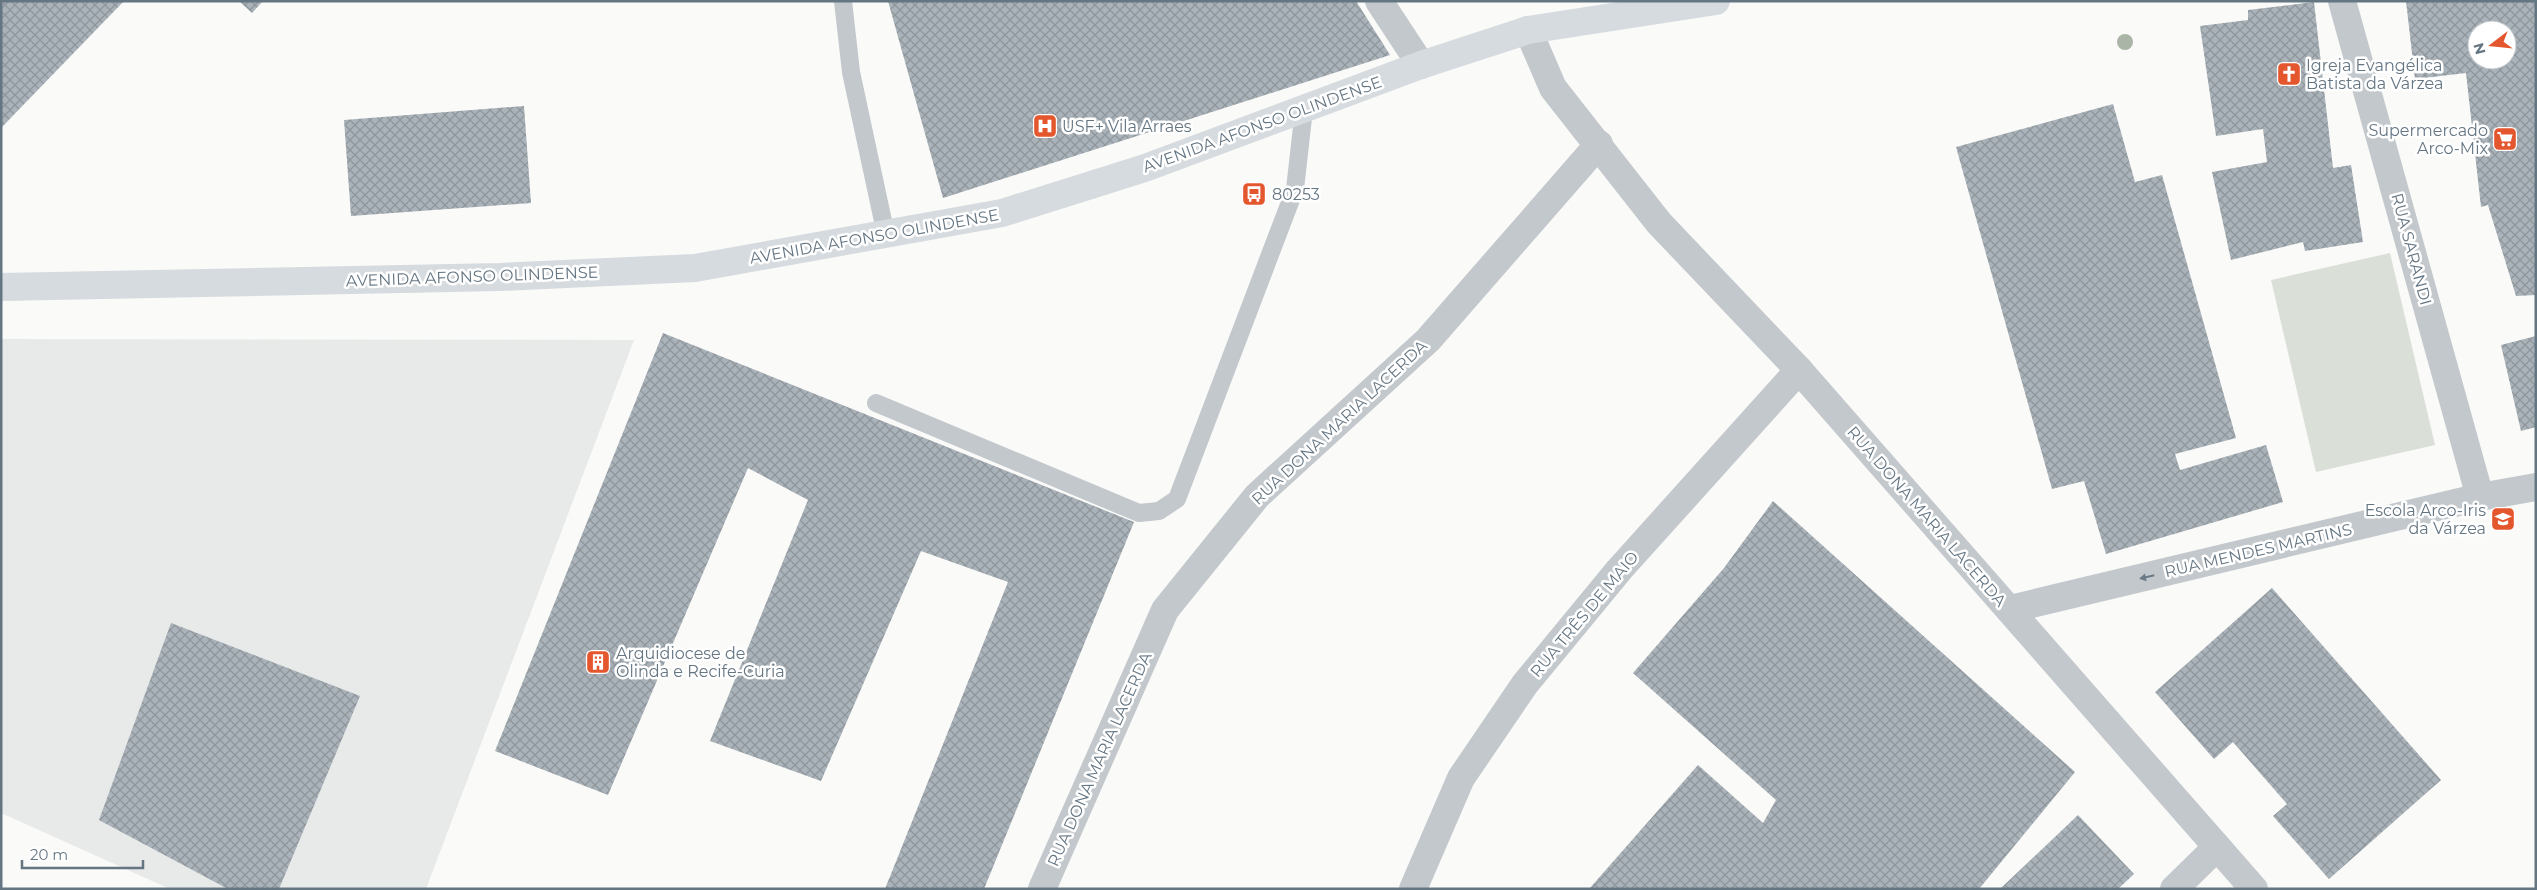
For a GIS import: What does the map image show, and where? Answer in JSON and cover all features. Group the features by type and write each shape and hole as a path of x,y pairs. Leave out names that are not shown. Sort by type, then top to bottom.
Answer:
{"main road":[{"name":"AVENIDA AFONSO OLINDENSE","path":"1,287 500,277 695,268 1002,213 1145,168 1421,65 1528,30 1716,1"}],"street":[{"path":"1379,1 1421,65"},
{"name":"RUA SARANDI","path":"2342,1 2480,497"},
{"name":"RUA DONA MARIA LACERDA","path":"1528,30 1553,88 1599,144 1659,223 1799,370 2254,889"},
{"name":"RUA DONA MARIA LACERDA","path":"1042,889 1165,610 1257,496 1428,340 1599,144"},
{"name":"RUA TRÊS DE MAIO","path":"1413,889 1461,778 1525,684 1619,570 1799,370"},
{"name":"RUA MENDES MARTINS","path":"2010,609 2480,497 2536,487"},
{"path":"2174,889 2217,847"}],"lane":[{"path":"843,1 851,72 886,235"},
{"path":"876,402 1139,513 1159,511 1177,498 1295,189 1304,109"}],"shaded area":[{"path":"2390,253 2435,445 2316,472 2271,280"},
{"path":"1,339 634,340 426,889 170,889 1,813"}],"building":[{"path":"4,1 124,1 1,128 1,4"},
{"path":"239,1 263,1 252,13"},
{"name":"USF+ Vila Arraes","path":"888,1 1356,1 1390,55 943,198"},
{"name":"Supermercado Arco-Mix","path":"2406,1 2536,1 2536,295 2516,296 2488,205 2481,207 2466,73 2415,79"},
{"path":"2314,2 2333,168 2351,165 2363,242 2305,251 2303,242 2231,260 2212,172 2267,162 2263,129 2216,136 2200,26 2248,20 2248,10"},
{"path":"2113,104 2135,182 2162,175 2236,438 2175,454 2180,470 2266,445 2283,502 2106,554 2084,481 2052,489 1956,147"},
{"path":"524,106 531,203 351,216 344,120"},
{"name":"Arquidiocese de Olinda e Recife-Curia","path":"663,333 1134,522 984,889 885,889 1008,582 921,551 821,781 710,741 808,500 748,468 608,795 495,751"},
{"path":"2536,336 2536,427 2521,431 2501,345"},
{"path":"1773,501 2075,772 1979,889 1589,889 1698,765 1763,823 1776,800 1633,673 1724,568"},
{"path":"2272,588 2441,780 2329,879 2273,816 2287,804 2233,742 2214,759 2155,692"},
{"path":"171,623 360,696 279,889 228,889 99,820"},
{"path":"2078,815 2134,874 2118,889 2000,889"}],"place":[{"name":"Igreja Evangélica Batista da Várzea","path":"2289,74"},
{"name":"USF+ Vila Arraes","path":"1045,126"},
{"name":"Supermercado Arco-Mix","path":"2505,139"},
{"name":"80253","path":"1254,194"},
{"name":"Escola Arco-Iris da Várzea","path":"2503,519"},
{"name":"Arquidiocese de Olinda e Recife-Curia","path":"598,662"}]}
